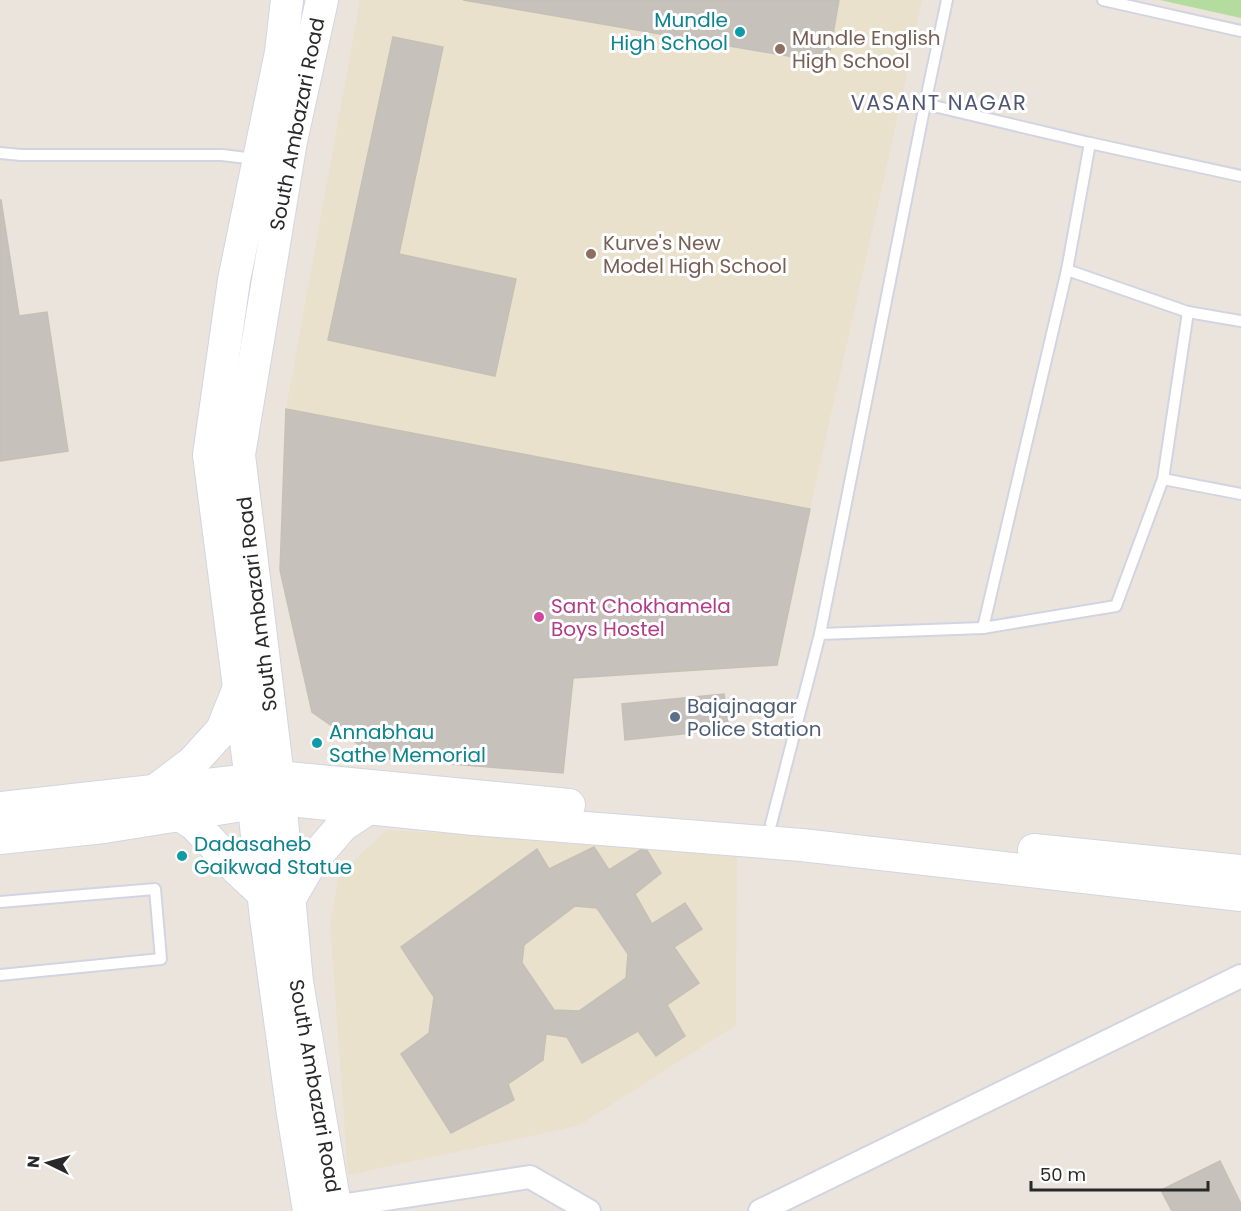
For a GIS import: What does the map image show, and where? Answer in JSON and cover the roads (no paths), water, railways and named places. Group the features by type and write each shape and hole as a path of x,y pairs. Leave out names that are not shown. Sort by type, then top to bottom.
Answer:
{"main road":[{"name":"South Ambazari Road","path":"266,789 239,687 209,455 234,280 281,52 287,0"},
{"name":"South Ambazari Road","path":"322,0 291,141 239,455 270,708 266,789 276,897 297,982 322,1210"},
{"path":"155,790 193,762 222,730 239,687"},
{"path":"270,708 299,758 333,782"},
{"path":"0,808 155,790 266,789 333,782 1241,871"},
{"path":"0,838 104,827 180,815 266,789 369,808 474,819 802,845 1241,896"},
{"path":"180,815 194,824 240,872 276,897 343,825 369,808"}],"street":[{"path":"760,1211 1241,976"},
{"path":"322,1210 530,1177 589,1211"}],"lane":[{"path":"771,824 820,634 947,0"},
{"path":"1103,0 1241,31"},
{"path":"925,104 1241,176"},
{"path":"983,627 1067,270 1090,143"},
{"path":"0,153 21,155 222,155 259,160"},
{"path":"1067,270 1188,312 1241,321"},
{"path":"820,634 983,627 1116,606 1163,479 1188,312"},
{"path":"1163,479 1241,494"},
{"path":"0,902 155,889 160,959 0,975"}],"place":[{"name":"Mundle High School","path":"740,32"},
{"name":"Mundle English High School","path":"780,49"},
{"name":"Kurve's New Model High School","path":"591,254"},
{"name":"Sant Chokhamela Boys Hostel","path":"539,617"},
{"name":"Bajajnagar Police Station","path":"675,717"},
{"name":"Annabhau Sathe Memorial","path":"317,743"},
{"name":"Dadasaheb Gaikwad Statue","path":"182,856"}],"district":[{"name":"VASANT NAGAR","path":"939,103"}]}
